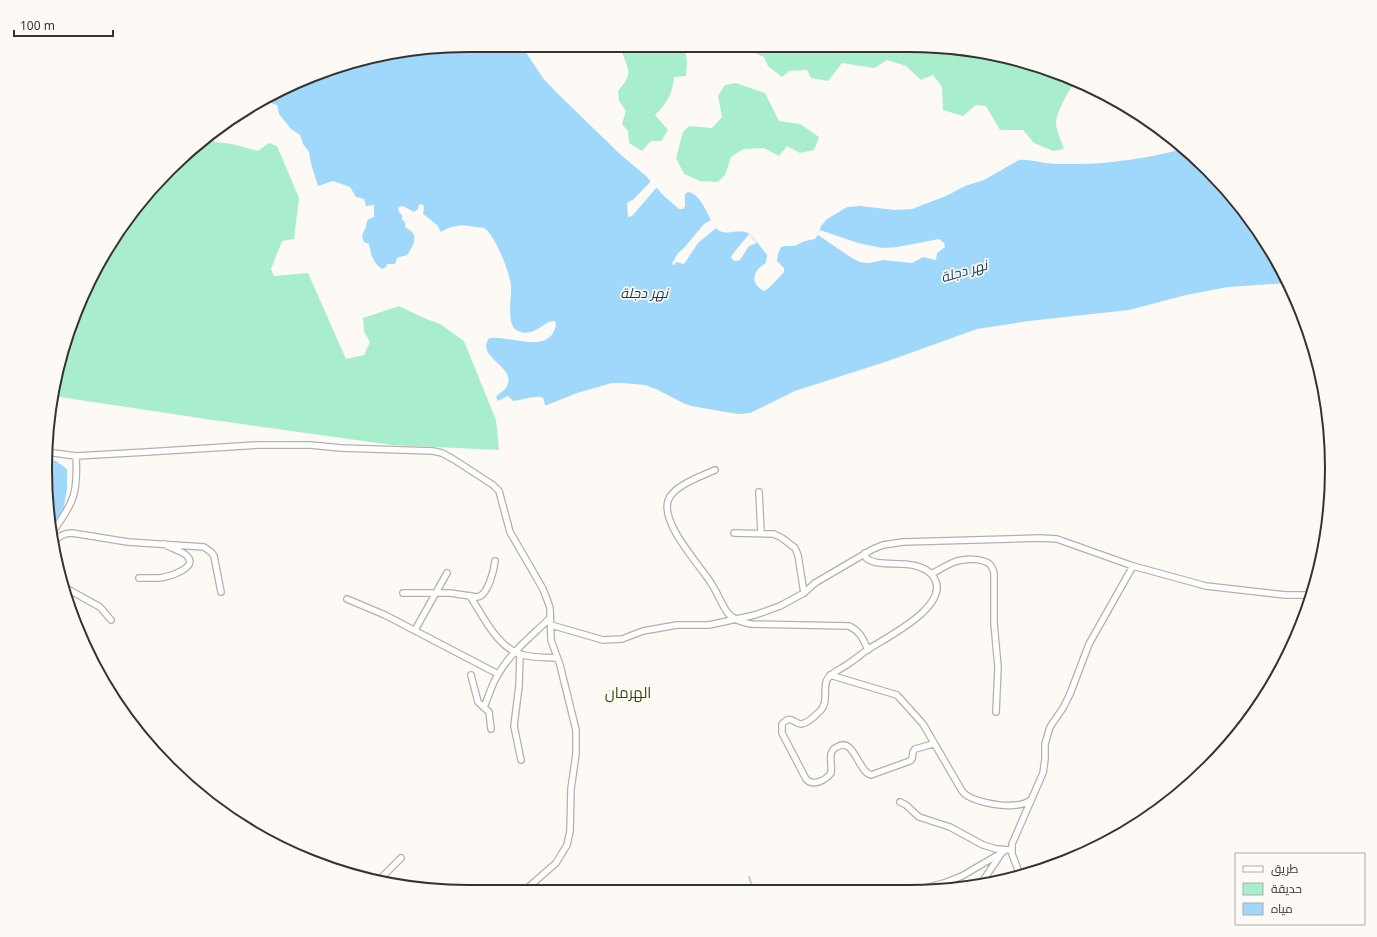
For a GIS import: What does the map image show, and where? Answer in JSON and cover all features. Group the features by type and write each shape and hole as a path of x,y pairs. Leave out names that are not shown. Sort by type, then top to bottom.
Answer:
{"street":[{"path":"53,453 76,456 258,445 310,445 341,448 428,450 442,453 493,485 499,491 510,532 546,595 550,608 551,640 574,722 576,738 576,763 571,789 570,831 567,845 560,857 530,885"},
{"path":"57,526 67,511 74,494 77,476 76,456"},
{"path":"715,470 678,488 668,500 667,508 679,538 710,581 727,612 741,622 764,625 844,625 855,629 862,636 868,650"},
{"path":"759,492 761,533"},
{"path":"58,537 68,533 122,541 199,546 208,549 215,560 221,592"},
{"path":"734,533 774,534 795,548 798,555 804,593"},
{"path":"551,625 603,640 622,639 643,631 677,625 709,625 768,611 804,593 815,582 865,553 878,547 893,543 1040,538 1057,539 1133,566 1206,586 1285,595 1305,595"},
{"path":"139,578 163,577 187,568 190,560 188,556 163,544"},
{"path":"865,553 868,560 917,566 931,574 936,581 937,589 934,598 929,607 902,629 830,675 826,682 825,702 820,711 804,724 790,720 784,722 781,727 782,733 808,781 814,783 830,775 832,770 831,754 832,751 838,746 845,745 851,749 866,773 871,775 910,761 915,750 933,744"},
{"path":"931,574 952,564 966,560 981,560 987,562 992,567 994,573 994,623 998,667 996,712"},
{"path":"403,593 450,593 479,597 483,595 493,573 495,561"},
{"path":"986,878 1007,850 1015,836 1043,774 1045,744 1050,727 1063,708 1070,694 1089,644 1133,566"},
{"path":"415,630 447,573"},
{"path":"71,591 100,607 111,620"},
{"path":"470,596 496,636 504,645 517,653 557,658"},
{"path":"347,599 385,615 498,674"},
{"path":"484,707 498,674 550,618"},
{"path":"517,653 519,694 514,726 521,760"},
{"path":"471,675 478,702 489,712 491,729"},
{"path":"830,675 897,695 917,716 962,791 970,798 1009,806 1021,805 1031,800"},
{"path":"900,802 906,805 919,817 950,827 988,847 1007,850"},
{"path":"1007,850 1018,870"},
{"path":"943,883 962,876 1007,850"},
{"path":"383,876 402,858"}],"green space":[{"path":"622,52 686,52 687,61 686,76 674,77 672,89 668,98 663,107 655,115 668,130 661,141 651,141 642,151 629,143 628,131 622,124 626,111 619,101 618,91 624,84 628,74"},
{"path":"753,52 936,53 990,60 1016,66 1073,86 1061,107 1056,122 1064,149 1053,151 1034,143 1023,130 1000,130 986,106 976,105 963,116 943,110 942,87 933,75 921,80 906,66 887,60 874,68 842,63 828,81 811,78 807,70 789,71 782,77 768,66 764,57"},
{"path":"736,83 765,93 779,121 800,124 819,137 814,150 800,153 787,146 779,156 764,148 743,149 731,157 725,175 718,182 700,181 684,174 676,158 683,132 689,126 712,128 722,117 718,96 725,85"},
{"path":"213,139 215,142 232,144 258,151 269,143 277,146 299,198 294,239 282,241 271,269 274,276 308,273 346,359 364,355 370,342 364,332 363,318 399,306 440,324 464,341 496,420 499,450 392,445 59,397 60,387 74,335 95,284 122,237 155,194 194,155"}],"water":[{"name":"نهر دجلة","path":"526,52 543,78 556,92 622,156 645,175 664,196 679,209 683,209 685,206 685,194 688,192 693,194 701,202 713,224 719,231 746,232 757,242 767,255 766,263 758,269 754,277 756,284 764,291 770,287 784,272 784,268 777,261 781,247 794,246 805,241 815,239 821,226 827,219 847,207 860,206 895,210 912,209 946,196 965,186 984,180 1019,160 1054,164 1082,164 1141,158 1177,150 1203,174 1239,215 1255,237 1282,283 1228,287 1186,295 1129,310 1029,321 977,329 888,361 795,391 750,413 738,414 691,406 645,385 622,383 612,383 577,393 547,405 545,405 543,398 541,397 513,401 508,396 498,401 496,397 506,388 509,379 502,367 487,351 486,345 489,338 523,342 540,341 548,339 553,333 556,324 555,321 546,323 538,329 528,333 516,330 513,327 510,316 510,280 505,264 493,238 483,228 462,225 449,228 441,232 437,225 423,214 424,206 421,204 414,212 403,206 399,207 398,209 402,215 402,220 405,222 405,227 413,233 414,242 407,255 397,258 395,264 387,264 386,267 382,269 374,261 369,244 364,242 362,237 368,220 374,217 374,205 366,206 364,199 356,197 350,187 333,181 318,186 309,152 303,144 300,135 291,129 279,114 277,105 270,103 309,84 335,74 387,60 441,53"},
{"path":"52,461 56,461 67,469 67,489 63,512 56,522 53,496"}],"pier":[{"path":"652,180 657,187 632,216 628,217 627,203 634,199"},
{"path":"711,220 716,228 698,243 684,264 676,262 674,265 672,264 678,253 704,224"},
{"path":"820,230 858,243 882,248 897,247 939,239 944,243 945,247 937,253 936,260 923,257 912,263 883,260 869,263 860,262 818,235"},
{"path":"749,234 757,243 749,246 740,260 735,261 731,258 732,255"}],"waterway":[{"path":"749,877 752,885"}],"district":[{"name":"الهرمان","path":"628,693"}]}
